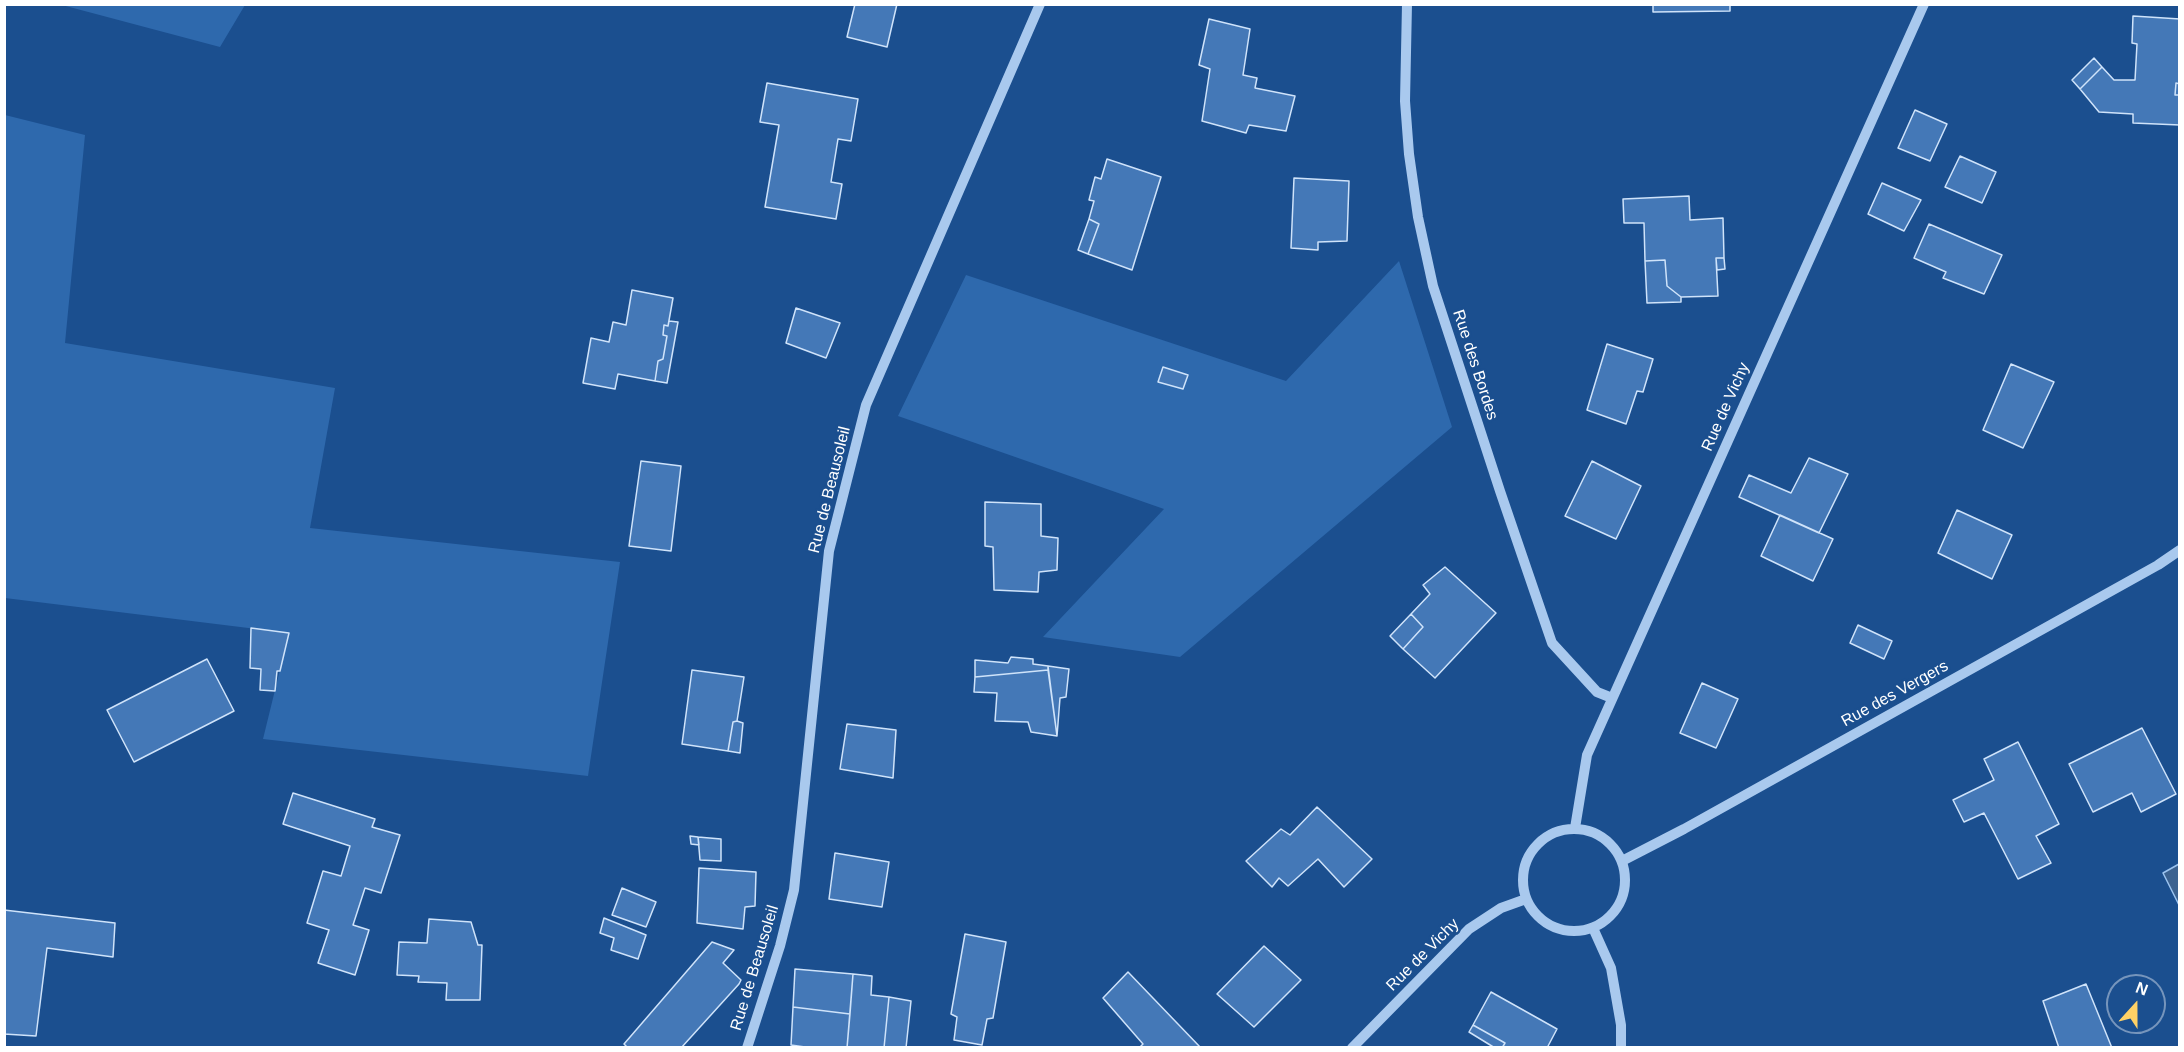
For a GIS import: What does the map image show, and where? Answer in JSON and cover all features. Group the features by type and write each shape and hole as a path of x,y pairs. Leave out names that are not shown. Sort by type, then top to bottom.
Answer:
{"street":[{"name":"Rue de Beausoleil","path":"747,1047 780,946 794,890 829,551 867,405 1040,4"},
{"name":"Rue des Bordes","path":"1407,4 1405,101 1409,154 1418,217 1433,286 1552,643 1597,692 1612,698"},
{"name":"Rue de Vichy","path":"1575,828 1587,755 1924,4"},
{"name":"Rue des Vergers","path":"1622,861 1684,829 2158,565 2180,550"},
{"path":"1575,828 1594,832 1611,844 1622,861 1626,881 1622,900 1610,917 1593,928 1573,932 1554,928 1537,916 1526,899 1522,879 1526,860 1538,843 1555,832 1575,828"},
{"name":"Rue de Vichy","path":"1352,1047 1469,929 1501,908 1526,899"},
{"path":"1593,928 1611,969 1621,1025 1621,1047"}],"shaded area":[{"path":"245,4 220,47 62,5"},
{"path":"5,115 85,135 65,343 335,388 310,528 620,562 588,776 263,739 289,633 5,598"},
{"path":"1399,261 1452,427 1180,657 1043,637 1164,509 898,416 966,275 1286,381"},
{"path":"2179,864 2179,905 2163,873"}],"building":[{"path":"855,4 897,4 887,47 847,37"},
{"path":"1653,4 1730,4 1730,11 1653,12"},
{"path":"2133,16 2180,19 2180,84 2176,83 2175,95 2180,95 2180,125 2133,123 2133,114 2099,112 2080,89 2102,67 2114,80 2135,80 2137,44 2132,43"},
{"path":"1209,19 1250,29 1243,75 1257,78 1255,88 1295,96 1286,131 1249,125 1246,133 1202,121 1210,69 1199,65"},
{"path":"2094,58 2102,67 2080,89 2072,80"},
{"path":"767,83 858,99 851,141 838,139 831,182 842,184 836,219 765,207 779,125 760,122"},
{"path":"2176,83 2180,84 2180,95 2175,95"},
{"path":"1915,110 1947,124 1930,161 1898,148"},
{"path":"1960,156 1996,172 1982,203 1945,187"},
{"path":"1107,159 1161,177 1132,270 1088,254 1099,224 1089,219 1094,201 1089,200 1095,177 1101,179"},
{"path":"1294,178 1349,181 1347,241 1318,242 1318,250 1291,248"},
{"path":"1882,183 1921,200 1904,231 1868,214"},
{"path":"1689,196 1690,220 1723,218 1724,258 1716,258 1718,296 1681,297 1667,286 1665,260 1645,261 1644,223 1624,223 1623,199"},
{"path":"1089,219 1099,224 1088,254 1078,250"},
{"path":"1929,224 2002,255 1984,294 1943,278 1946,272 1914,258"},
{"path":"1716,258 1724,258 1725,269 1717,270"},
{"path":"1665,260 1667,286 1681,297 1681,302 1647,303 1645,261"},
{"path":"632,290 673,298 668,326 664,325 663,335 667,336 663,359 658,361 655,381 618,374 615,389 583,383 591,338 609,342 613,322 626,325"},
{"path":"796,308 840,323 826,358 786,343"},
{"path":"669,321 678,322 667,383 655,381 658,361 663,359 667,336 663,335 664,325 668,326"},
{"path":"1607,344 1653,359 1643,392 1637,391 1626,424 1587,410"},
{"path":"2011,364 2054,382 2023,448 1983,430"},
{"path":"1163,367 1188,375 1183,389 1158,382"},
{"path":"1809,458 1848,474 1819,533 1739,497 1749,475 1791,493"},
{"path":"641,461 681,466 671,551 629,546"},
{"path":"1592,461 1641,486 1616,539 1565,516"},
{"path":"985,502 1041,504 1041,536 1058,538 1057,570 1039,572 1038,592 994,590 993,547 985,546"},
{"path":"1957,510 2012,535 1992,579 1938,553"},
{"path":"1780,515 1833,539 1813,581 1761,556"},
{"path":"1445,567 1496,613 1435,678 1403,649 1423,627 1411,614 1430,594 1423,585"},
{"path":"1411,614 1423,627 1403,649 1390,636"},
{"path":"1858,625 1892,641 1884,659 1850,643"},
{"path":"251,628 289,633 280,671 277,671 275,691 260,690 261,669 250,668"},
{"path":"1011,657 1033,659 1033,664 1048,666 1048,670 975,677 975,660 1008,663"},
{"path":"207,659 234,711 134,762 107,710"},
{"path":"1048,666 1069,669 1066,697 1060,698 1057,736"},
{"path":"692,670 744,677 737,721 733,722 728,751 682,744"},
{"path":"1048,670 1057,736 1031,732 1028,722 995,721 997,693 974,692 975,677"},
{"path":"1702,683 1738,699 1716,748 1680,733"},
{"path":"733,722 743,723 740,753 728,751"},
{"path":"847,724 896,730 893,778 840,769"},
{"path":"2142,728 2176,794 2141,812 2132,793 2093,812 2069,764"},
{"path":"2018,742 2059,824 2036,836 2051,863 2018,879 1984,813 1964,822 1953,800 1994,780 1984,759"},
{"path":"293,793 375,819 372,827 400,835 381,893 365,888 353,925 369,930 355,975 318,963 329,930 307,923 323,871 341,876 350,846 283,824"},
{"path":"1317,807 1372,859 1344,887 1318,859 1288,886 1279,878 1272,887 1246,861 1281,829 1290,835"},
{"path":"690,836 698,837 699,845 691,844"},
{"path":"698,837 721,839 721,861 700,860"},
{"path":"835,853 889,862 882,907 829,899"},
{"path":"699,868 756,872 755,906 745,907 743,929 697,923"},
{"path":"622,888 656,902 646,927 612,915"},
{"path":"4,910 115,923 113,957 47,948 36,1036 4,1034"},
{"path":"604,918 646,935 638,959 611,950 614,938 600,933"},
{"path":"429,919 471,922 478,945 482,945 480,1000 446,1000 447,983 418,982 419,976 397,975 399,942 427,943"},
{"path":"965,934 1006,942 993,1018 987,1019 982,1045 954,1040 957,1017 951,1014"},
{"path":"712,942 734,950 723,963 741,980 739,984 681,1048 628,1048 624,1044"},
{"path":"1264,946 1301,980 1254,1027 1217,994"},
{"path":"795,969 853,974 850,1014 793,1007"},
{"path":"1128,972 1201,1048 1139,1048 1143,1044 1103,998"},
{"path":"853,974 872,976 871,995 889,997 884,1048 847,1048"},
{"path":"2086,984 2112,1048 2059,1048 2043,1001"},
{"path":"1491,992 1557,1029 1547,1048 1502,1048 1505,1043 1473,1025"},
{"path":"889,997 911,1001 906,1048 884,1048"},
{"path":"793,1007 850,1014 847,1048 812,1048 791,1045"},
{"path":"1473,1025 1505,1043 1502,1048 1495,1048 1469,1032"}]}
